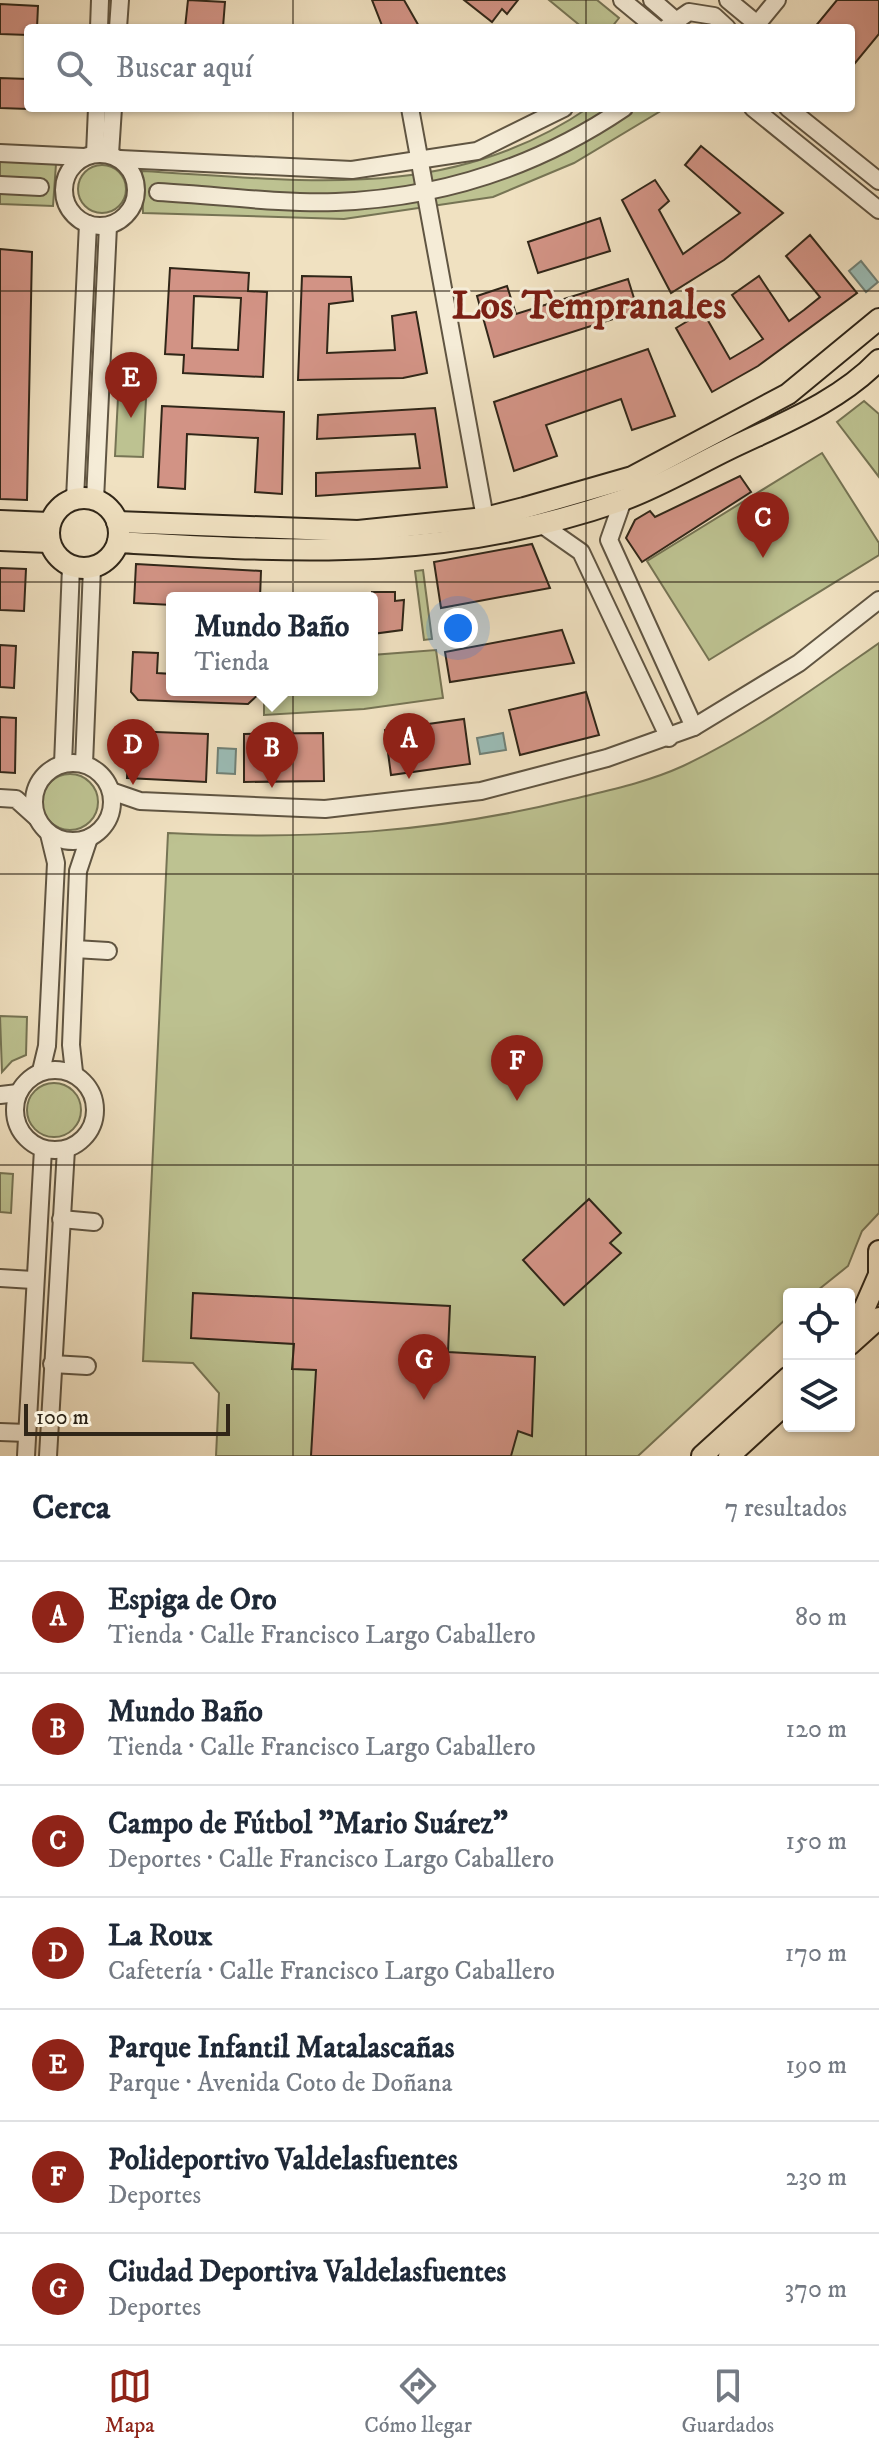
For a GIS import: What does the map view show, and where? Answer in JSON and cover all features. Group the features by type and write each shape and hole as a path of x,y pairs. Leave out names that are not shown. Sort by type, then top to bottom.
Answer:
{"main road":[{"path":"117,532 358,531 485,518 632,477 788,394 879,319"},
{"path":"117,532 337,552 438,545 541,524 623,500 813,409 867,372 879,360"},
{"path":"0,521 49,533 71,567 92,568 107,560 117,532 110,510 85,499 58,509 49,533"},
{"path":"0,540 49,533"},
{"path":"855,1317 864,1309 878,1277 879,1251"},
{"path":"855,1340 879,1318"},
{"path":"702,1456 783,1382"},
{"path":"729,1456 783,1406"}],"street":[{"path":"99,24 100,0"},
{"path":"118,24 120,0"},
{"path":"622,0 651,24"},
{"path":"652,0 682,15 714,16 723,24"},
{"path":"728,0 753,24"},
{"path":"757,24 777,0"},
{"path":"98,112 103,156"},
{"path":"103,156 112,112"},
{"path":"411,112 485,518"},
{"path":"0,153 352,170 477,151 556,112"},
{"path":"158,192 336,202 425,191 482,179 542,157 617,112"},
{"path":"758,112 879,210"},
{"path":"793,112 879,181"},
{"path":"103,156 135,176 135,203 120,221 108,226 88,224 78,218 66,203 64,187 70,170 103,156"},
{"path":"0,185 40,187"},
{"path":"85,499 88,224"},
{"path":"85,499 108,226"},
{"path":"623,500 609,540 694,727"},
{"path":"541,524 581,552 669,738"},
{"path":"63,764 71,567"},
{"path":"84,764 92,568"},
{"path":"111,791 140,801 317,801 481,791 669,738 694,727 799,663 879,600"},
{"path":"109,820 111,791 99,772 84,764 63,764 8,799 36,817 49,834 56,863 47,1046 41,1071 18,1093 8,1119 43,1149 66,1149 86,1136 95,1110 91,1091 74,1072 78,871 89,838 109,820 140,801"},
{"path":"36,817 33,799 39,781"},
{"path":"49,834 68,842 89,838"},
{"path":"75,949 108,951"},
{"path":"41,1071 74,1072"},
{"path":"0,1095 18,1093"},
{"path":"26,1456 33,1280 43,1149"},
{"path":"48,1456 66,1149"},
{"path":"61,1219 94,1222"},
{"path":"0,1278 33,1280"},
{"path":"52,1364 87,1366"},
{"path":"0,1432 27,1433"}],"green space":[{"path":"549,0 597,0 619,18 614,24 578,24"},
{"path":"581,112 659,112 574,163 493,197 344,219 143,213 142,171 316,180 372,179 427,172 482,160 535,139"},
{"path":"0,161 56,164 53,206 0,204"},
{"path":"102,165 119,172 126,189 119,206 102,213 85,206 78,189 85,172"},
{"path":"119,378 147,380 143,457 115,456"},
{"path":"864,401 879,414 879,477 837,422"},
{"path":"822,453 879,543 879,555 709,660 647,561"},
{"path":"423,570 432,639 424,640 415,571"},
{"path":"879,643 879,1213 862,1231 848,1266 820,1288 783,1288 783,1322 638,1456 216,1456 219,1393 193,1363 143,1361 168,833 271,835 372,831 422,827 522,811 656,777 734,739 784,709"},
{"path":"436,650 443,698 364,709 264,715 264,696 378,696 378,655"},
{"path":"70,774 90,782 98,802 90,822 70,830 50,822 42,802 50,782"},
{"path":"0,1016 27,1017 26,1055 12,1061 2,1072"},
{"path":"54,1083 73,1091 81,1110 73,1129 54,1137 35,1129 27,1110 35,1091"},
{"path":"0,1173 13,1174 11,1213 0,1212"}],"water":[{"path":"861,261 878,282 866,292 849,271"},
{"path":"503,733 506,750 480,754 477,738"},
{"path":"218,748 236,749 235,774 217,773"}],"building":[{"path":"188,0 225,2 223,24 185,24"},
{"path":"372,0 404,0 418,24 381,24"},
{"path":"464,0 518,0 507,14 502,9 492,22"},
{"path":"837,0 879,0 879,34 855,63 855,24 817,24"},
{"path":"0,4 38,6 37,24 24,24 24,35 0,34"},
{"path":"0,78 24,79 24,109 0,108"},
{"path":"701,146 783,213 724,260 671,293 622,200 655,180 669,201 659,210 683,254 740,213 685,165"},
{"path":"600,218 610,251 538,273 528,242"},
{"path":"810,235 857,293 758,366 712,392 676,328 703,312 730,359 763,339 732,295 759,276 789,321 820,297 786,256"},
{"path":"0,249 32,252 27,500 0,499"},
{"path":"170,268 249,273 248,291 267,292 263,377 183,373 184,355 165,354","holes":["194,296 241,298 238,350 192,348"]},
{"path":"302,276 351,277 353,301 329,304 327,353 395,350 392,316 416,312 427,373 403,378 298,380"},
{"path":"628,279 638,311 494,357 477,296 507,286 516,314"},
{"path":"648,349 675,416 632,430 621,399 546,425 557,456 514,471 494,402"},
{"path":"162,406 284,412 282,494 255,492 258,438 187,434 185,489 158,487"},
{"path":"435,408 447,487 316,496 316,473 420,468 415,434 317,439 318,415"},
{"path":"740,476 751,492 642,562 626,538 635,520 650,511 655,517"},
{"path":"532,544 550,588 441,608 434,562"},
{"path":"136,564 261,571 260,592 166,592 166,605 134,603"},
{"path":"0,568 26,569 24,611 0,610"},
{"path":"378,592 395,592 395,601 404,600 402,630 378,633"},
{"path":"562,630 574,663 450,682 445,652"},
{"path":"0,645 16,646 14,688 0,687"},
{"path":"133,652 158,653 157,673 166,674 166,696 257,696 248,704 138,700 131,692"},
{"path":"586,692 599,735 520,755 509,710"},
{"path":"0,717 16,718 15,773 0,772"},
{"path":"464,719 470,764 391,775 385,730"},
{"path":"129,731 208,734 206,782 127,778"},
{"path":"323,733 324,781 244,782 244,734"},
{"path":"589,1199 621,1233 610,1243 621,1253 564,1305 523,1260"},
{"path":"193,1293 450,1306 448,1352 535,1357 532,1436 518,1431 511,1456 311,1456 316,1370 292,1369 294,1344 191,1338"}],"place":[{"name":"Parque Infantil Matalascañas","path":"131,418"},
{"name":"Campo de Fútbol \"Mario Suárez\"","path":"763,558"},
{"name":"Espiga de Oro","path":"409,779"},
{"name":"La Roux","path":"133,785"},
{"name":"Mundo Baño","path":"272,788"},
{"name":"Polideportivo Valdelasfuentes","path":"517,1101"},
{"name":"Ciudad Deportiva Valdelasfuentes","path":"424,1400"}],"district":[{"name":"Los Tempranales","path":"589,307"}]}
